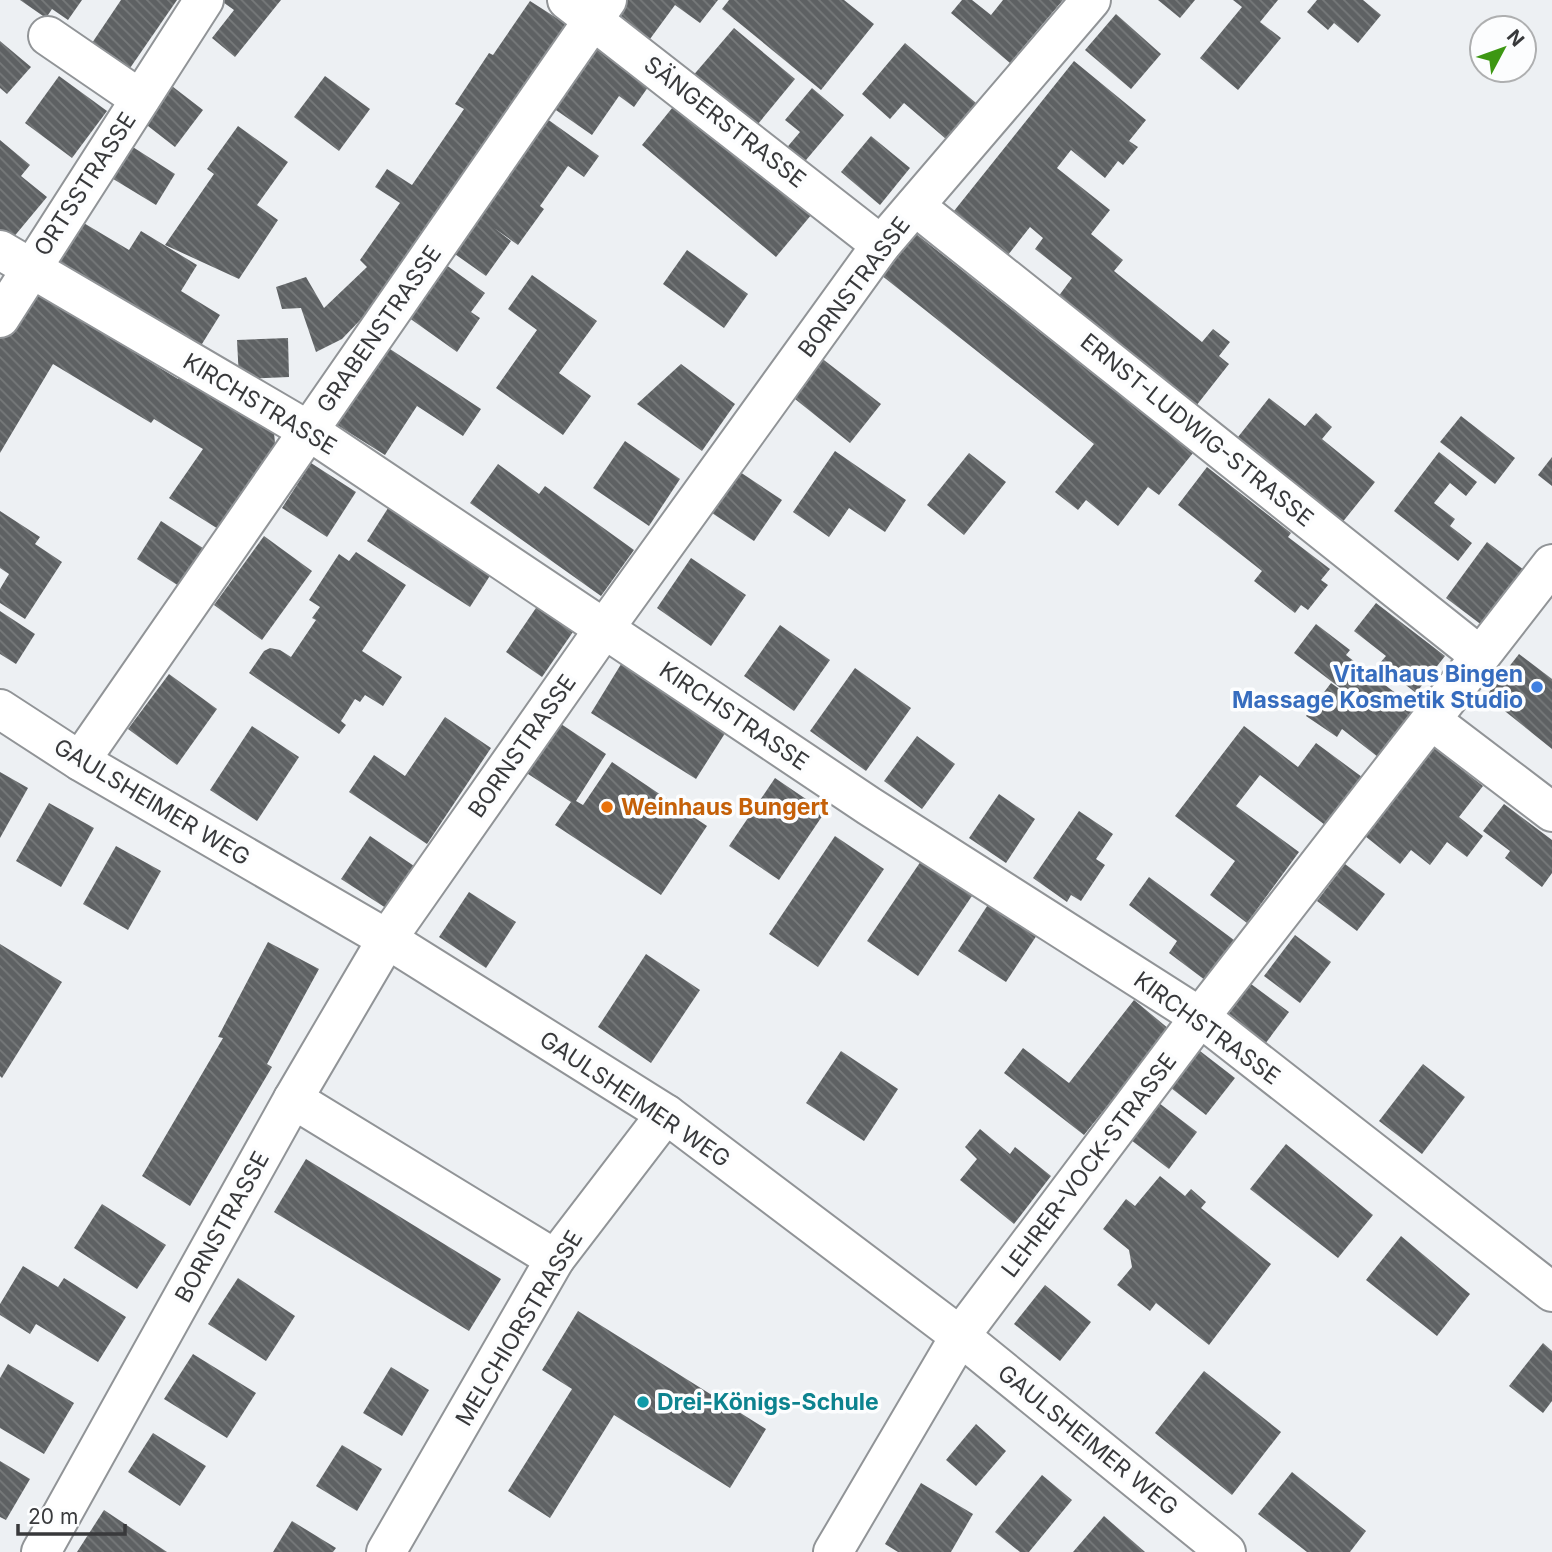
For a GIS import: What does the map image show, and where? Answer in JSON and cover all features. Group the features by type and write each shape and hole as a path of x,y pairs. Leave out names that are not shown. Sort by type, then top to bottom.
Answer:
{"street":[{"name":"ORTSSTRASSE","path":"0,318 15,259 140,99 204,0"},
{"name":"BORNSTRASSE","path":"41,1552 293,1099 387,939 604,629 881,245 1091,0"},
{"name":"SÄNGERSTRASSE","path":"589,7 881,245"},
{"name":"GRABENSTRASSE","path":"80,761 309,431 589,7"},
{"name":"ORTSSTRASSE","path":"48,36 140,99"},
{"name":"ERNST-LUDWIG-STRASSE","path":"915,206 1479,655"},
{"name":"KIRCHSTRASSE","path":"15,259 309,431 869,806 1200,1017 1552,1292"},
{"name":"LEHRER-VOCK-STRASSE","path":"833,1552 960,1336 1200,1017 1552,564"},
{"name":"GAULSHEIMER WEG","path":"0,709 80,761 387,939 666,1114 960,1336 1226,1552"},
{"path":"1431,720 1552,812"},
{"path":"293,1099 555,1259"},
{"name":"MELCHIORSTRASSE","path":"386,1552 555,1259 666,1114"}],"building":[{"path":"20,0 82,0 68,20 52,9 46,18"},
{"path":"121,0 177,0 128,71 90,46"},
{"path":"220,0 281,0 235,57 212,38 234,10"},
{"path":"620,0 718,0 700,23 675,5 650,39 613,12"},
{"path":"729,0 844,0 874,24 821,90 722,9"},
{"path":"962,0 972,0 991,15 1003,0 1063,0 1010,63 951,13"},
{"path":"1158,0 1195,0 1180,18"},
{"path":"1233,0 1278,0 1260,22 1281,38 1238,90 1200,58 1242,7"},
{"path":"1317,0 1363,0 1381,15 1358,43 1334,23 1328,30 1307,12"},
{"path":"530,1 566,24 389,290 342,339 316,352 301,308 282,309 276,287 306,277 324,308 367,267 360,260 400,203 375,187 387,169 412,185 464,109 455,104 489,53 493,55"},
{"path":"1116,14 1161,54 1131,89 1085,50"},
{"path":"734,28 795,79 753,130 691,78"},
{"path":"0,41 31,67 7,94 0,88"},
{"path":"905,43 976,103 946,139 904,103 890,119 862,94"},
{"path":"598,46 651,83 634,107 619,96 592,135 553,108"},
{"path":"1074,61 1146,120 1129,141 1138,147 1123,165 1118,161 1105,178 1071,150 1057,168 1110,210 1091,234 1123,260 1114,271 1202,342 1213,329 1230,342 1219,356 1229,364 1196,406 1058,297 1072,278 1035,249 1043,238 1030,227 1008,255 954,211"},
{"path":"59,76 107,111 72,158 25,123"},
{"path":"325,76 370,109 339,151 294,117"},
{"path":"168,83 203,110 175,147 139,119"},
{"path":"812,88 844,115 801,166 784,151 800,132 785,120"},
{"path":"677,102 812,214 776,257 642,145"},
{"path":"543,116 599,156 584,177 568,166 540,206 544,209 518,245 494,228 511,241 486,276 452,252"},
{"path":"238,126 288,162 257,205 278,220 239,279 165,245 214,174 207,169"},
{"path":"871,136 910,168 880,205 841,172"},
{"path":"0,140 30,165 21,176 47,197 7,245 0,239"},
{"path":"125,142 175,174 156,205 105,174"},
{"path":"72,216 129,250 141,231 197,265 181,291 220,315 197,352 45,261"},
{"path":"915,233 1193,453 1159,495 1148,487 1118,526 1086,500 1078,510 1055,492 1094,444 881,275"},
{"path":"687,250 748,294 724,328 663,284"},
{"path":"442,262 485,293 471,312 480,318 457,352 405,315"},
{"path":"532,275 597,321 559,373 591,396 563,435 496,388 537,330 508,309"},
{"path":"29,284 82,315 80,319 178,379 180,375 274,433 276,453 223,532 169,498 203,449 154,419 151,423 53,364 0,453 0,332"},
{"path":"288,338 289,377 239,379 237,340"},
{"path":"387,347 481,409 463,436 417,406 385,455 337,425"},
{"path":"820,357 881,404 850,443 790,395"},
{"path":"681,364 735,404 702,451 637,404"},
{"path":"1269,398 1305,426 1316,413 1332,427 1322,439 1375,482 1341,524 1238,437"},
{"path":"1461,416 1515,458 1495,484 1440,442"},
{"path":"625,441 680,479 649,526 593,488"},
{"path":"835,451 906,500 885,532 849,508 829,537 793,512"},
{"path":"1439,452 1477,482 1466,496 1450,483 1434,503 1455,519 1450,526 1472,543 1458,561 1394,511"},
{"path":"969,453 1006,482 964,535 927,505"},
{"path":"1552,457 1552,486 1538,475"},
{"path":"311,463 356,492 327,537 282,508"},
{"path":"498,464 539,494 545,486 634,550 601,596 470,503"},
{"path":"1207,467 1291,533 1288,537 1330,569 1321,580 1328,585 1308,610 1301,605 1295,613 1254,581 1262,571 1178,505"},
{"path":"737,470 782,500 754,541 709,511"},
{"path":"390,505 493,571 470,607 367,541"},
{"path":"0,511 40,537 35,544 62,562 25,619 0,603 0,589 9,574 0,568"},
{"path":"161,521 206,550 182,588 137,559"},
{"path":"264,536 312,571 262,640 214,605"},
{"path":"1487,542 1528,573 1487,629 1446,598"},
{"path":"356,552 406,585 362,651 402,677 383,706 365,695 360,702 355,699 341,721 346,725 339,734 249,673 264,651 270,648 280,650 291,657 316,620 312,618 320,607 309,600 339,554 349,561"},
{"path":"691,558 746,595 711,646 657,608"},
{"path":"1376,603 1445,656 1416,693 1379,664 1386,656 1354,631"},
{"path":"538,605 575,629 542,677 506,652"},
{"path":"0,611 35,634 16,664 0,654"},
{"path":"1316,624 1350,650 1346,655 1415,708 1378,757 1342,729 1337,737 1306,716 1331,683 1368,709 1294,653"},
{"path":"780,625 830,660 794,711 744,676"},
{"path":"1519,654 1552,679 1552,749 1486,696"},
{"path":"623,661 729,727 696,779 591,713"},
{"path":"855,668 911,708 866,771 810,731"},
{"path":"169,674 217,709 177,765 128,729"},
{"path":"445,717 491,748 427,844 349,792 374,755 405,776"},
{"path":"558,722 606,754 576,801 583,805 612,762 707,826 661,895 555,825 571,802 525,772"},
{"path":"252,726 299,757 257,821 210,790"},
{"path":"1244,726 1298,767 1316,743 1362,777 1325,825 1260,775 1236,806 1299,852 1247,923 1210,895 1235,861 1175,816"},
{"path":"917,736 955,764 922,809 884,781"},
{"path":"1433,747 1483,786 1459,817 1483,836 1467,857 1447,842 1430,865 1411,850 1400,864 1365,836"},
{"path":"0,772 28,788 0,838"},
{"path":"775,778 825,812 779,880 729,846"},
{"path":"999,794 1035,819 1006,863 969,838"},
{"path":"49,803 94,828 61,887 16,861"},
{"path":"1504,804 1552,840 1552,873 1542,887 1505,858 1510,851 1483,831"},
{"path":"1079,811 1113,834 1096,859 1105,865 1081,901 1071,895 1067,902 1033,878"},
{"path":"370,836 417,868 389,910 341,879"},
{"path":"835,836 884,869 818,967 769,934"},
{"path":"116,846 161,871 128,930 83,904"},
{"path":"923,858 974,893 918,976 867,941"},
{"path":"1345,864 1385,894 1357,931 1317,901"},
{"path":"1149,877 1234,940 1205,980 1169,953 1177,941 1129,905"},
{"path":"469,892 516,922 486,968 439,937"},
{"path":"991,900 1039,932 1006,982 958,951"},
{"path":"1295,935 1331,962 1300,1003 1264,976"},
{"path":"268,942 319,969 267,1064 272,1067 190,1206 142,1176 223,1038 218,1037"},
{"path":"0,944 62,982 2,1078 0,1076"},
{"path":"646,954 700,990 651,1063 598,1027"},
{"path":"1251,984 1289,1012 1265,1044 1227,1016"},
{"path":"1134,1000 1169,1029 1084,1135 1004,1073 1023,1048 1069,1083"},
{"path":"841,1051 898,1089 864,1141 806,1103"},
{"path":"1200,1051 1235,1078 1206,1115 1171,1088"},
{"path":"1423,1064 1465,1097 1422,1154 1379,1121"},
{"path":"1159,1103 1197,1132 1169,1169 1131,1140"},
{"path":"980,1129 1010,1154 1015,1147 1051,1176 1014,1224 960,1180 977,1159 965,1147"},
{"path":"1286,1144 1373,1215 1338,1258 1250,1189"},
{"path":"306,1159 501,1279 469,1331 274,1212"},
{"path":"1160,1176 1185,1196 1191,1189 1206,1202 1201,1208 1271,1264 1209,1345 1156,1303 1150,1311 1117,1285 1132,1267 1129,1250 1103,1229 1126,1199 1135,1206"},
{"path":"102,1204 166,1245 137,1289 74,1248"},
{"path":"1401,1236 1470,1294 1437,1336 1366,1280"},
{"path":"23,1266 58,1287 64,1278 126,1317 98,1362 36,1324 30,1334 0,1315 0,1304"},
{"path":"238,1278 295,1316 266,1361 208,1324"},
{"path":"1045,1285 1091,1322 1060,1361 1014,1324"},
{"name":"Drei-Königs-Schule","path":"578,1311 766,1429 730,1488 614,1415 550,1518 508,1491 572,1389 542,1370"},
{"path":"1543,1343 1552,1351 1552,1401 1543,1413 1509,1386"},
{"path":"193,1354 256,1393 227,1438 164,1399"},
{"path":"8,1364 74,1403 44,1454 0,1428 0,1378"},
{"path":"391,1367 429,1390 402,1436 363,1413"},
{"path":"1204,1371 1281,1432 1232,1495 1155,1433"},
{"path":"976,1424 1006,1451 976,1486 946,1460"},
{"path":"153,1433 206,1466 180,1506 128,1472"},
{"path":"342,1445 382,1469 357,1511 316,1486"},
{"path":"0,1461 30,1479 6,1520 0,1517"},
{"path":"1292,1472 1366,1531 1350,1552 1307,1552 1258,1514"},
{"path":"1042,1475 1072,1500 1029,1552 1020,1552 995,1532"},
{"path":"921,1483 973,1514 951,1552 898,1552 885,1544"},
{"path":"104,1510 167,1552 77,1552"},
{"path":"1104,1516 1145,1552 1073,1552"},
{"path":"292,1521 336,1548 333,1552 273,1552"}],"place":[{"name":"Vitalhaus Bingen Massage Kosmetik Studio","path":"1537,687"},
{"name":"Weinhaus Bungert","path":"607,807"},
{"name":"Drei-Königs-Schule","path":"643,1402"}]}
